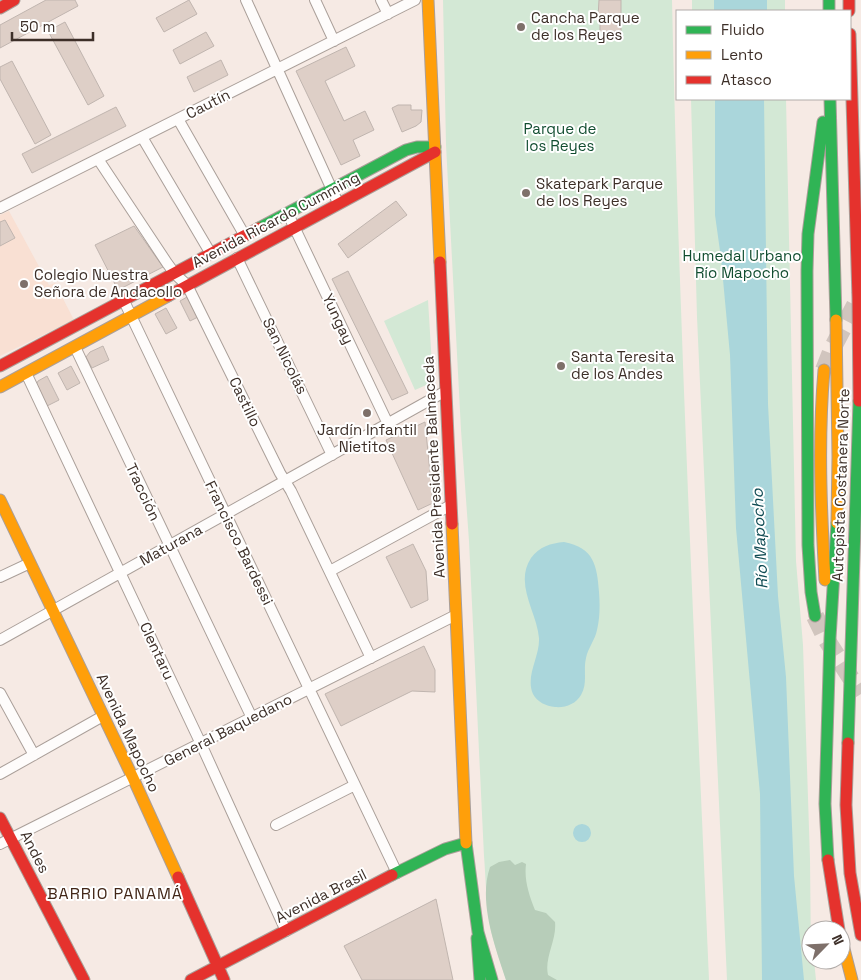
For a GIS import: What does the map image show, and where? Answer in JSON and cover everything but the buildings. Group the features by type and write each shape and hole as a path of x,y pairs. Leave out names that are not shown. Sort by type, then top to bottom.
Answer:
{"main road":[{"path":"0,8 14,0"},
{"name":"Avenida Presidente Balmaceda","path":"428,0 466,843 478,932 492,980"},
{"name":"Autopista Costanera Norte","path":"851,67 858,298 859,405 846,806 850,874 861,935"},
{"path":"815,616 811,592 808,545 806,271 809,226 826,100"},
{"name":"Autopista Costanera Norte","path":"830,100 838,456 825,813 828,864 837,920"},
{"name":"Avenida Ricardo Cumming","path":"0,366 406,150 417,147 435,149"},
{"name":"Avenida Ricardo Cumming","path":"0,387 435,149"},
{"path":"858,298 861,313"},
{"path":"824,370 821,404 820,511 830,638"},
{"name":"Avenida Mapocho","path":"0,500 133,778 224,980"},
{"name":"Andes","path":"0,818 84,980"},
{"name":"Avenida Brasil","path":"191,980 445,849 466,843"},
{"name":"Avenida Presidente Balmaceda","path":"478,932 477,958 480,980"}],"street":[{"path":"246,0 338,203"},
{"path":"315,0 334,41"},
{"path":"381,0 388,14"},
{"name":"Cautín","path":"0,208 415,0"},
{"path":"178,119 245,236"},
{"path":"142,137 211,254"},
{"name":"Castillo","path":"98,159 175,274 187,285 291,491 371,658"},
{"name":"Yungay","path":"288,214 388,424"},
{"name":"San Nicolás","path":"237,258 332,455"},
{"name":"Francisco Bardessi","path":"124,301 397,873"},
{"name":"Tracción","path":"75,347 252,718"},
{"name":"Clentaru","path":"26,373 201,744 286,931"},
{"name":"Maturana","path":"0,640 446,391"},
{"path":"330,571 451,505"},
{"path":"0,577 30,563"},
{"name":"General Baquedano","path":"0,844 456,615"},
{"path":"0,693 34,755"},
{"path":"0,774 104,716"},
{"path":"276,825 355,785"}],"shaded area":[{"name":"Colegio Nuestra Señora de Andacollo","path":"9,211 49,285 55,283 74,320 0,356 0,215"}],"green space":[{"name":"Parque de los Reyes","path":"443,0 672,0 683,368 709,980 506,980 491,931 484,856 469,541 461,430 446,145"},
{"path":"692,0 785,0 785,10 692,10"},
{"name":"Humedal Urbano Río Mapocho","path":"691,100 786,100 796,561 803,645 810,859 811,920 801,920 801,970 815,970 816,980 727,980 697,317"},
{"path":"428,300 433,382 415,390 384,321"},
{"path":"510,860 515,865 522,862 526,864 528,887 535,910 546,913 555,922 547,968 548,975 557,980 506,980 489,924 486,895 490,867 499,862"}],"water":[{"path":"714,0 767,0 767,10 714,10"},
{"name":"Río Mapocho","path":"715,100 764,100 768,404 778,596 786,677 794,876 801,949 801,970 803,970 804,980 762,980 760,794 736,528 730,355 715,215"},
{"path":"564,542 582,549 592,559 597,574 600,611 596,634 586,658 583,690 579,698 573,703 563,707 555,707 545,705 539,701 533,694 531,687 539,638 528,598 525,578 526,568 534,554 546,546"},
{"path":"578,824 586,824 591,829 589,840 578,842 573,837 573,829"}],"tunnel":[{"path":"824,370 833,347 861,294"},
{"path":"815,616 826,639 861,694"}],"traffic: fast":[{"path":"829,0 829,10"},
{"path":"830,100 836,320"},
{"path":"815,616 811,592 808,545 807,271 808,234 823,122"},
{"path":"259,228 406,150 417,147 435,147"},
{"path":"848,743 859,401"},
{"path":"828,860 825,804 830,638 837,523"},
{"path":"392,875 445,849 466,843"},
{"path":"466,843 478,932 492,980"},
{"path":"477,938 480,980"}],"traffic: slow":[{"path":"428,0 440,262"},
{"path":"0,387 168,296"},
{"path":"836,320 837,523"},
{"path":"824,370 821,422 821,475 825,580"},
{"path":"0,500 133,778 178,877"},
{"path":"452,524 466,843"},
{"path":"849,970 852,980"}],"traffic: jam":[{"path":"0,8 14,0"},
{"path":"849,0 849,10"},
{"path":"851,67 859,401"},
{"path":"168,296 435,152"},
{"path":"0,366 259,228"},
{"path":"440,262 452,524"},
{"path":"848,743 846,805 850,873 861,935"},
{"path":"0,818 84,980"},
{"path":"828,860 837,920"},
{"path":"191,980 392,875"},
{"path":"178,877 224,980"}],"place":[{"name":"Cancha Parque de los Reyes","path":"521,27"},
{"name":"Skatepark Parque de los Reyes","path":"526,193"},
{"name":"Colegio Nuestra Señora de Andacollo","path":"24,284"},
{"name":"Santa Teresita de los Andes","path":"561,366"},
{"name":"Jardín Infantil Nietitos","path":"367,413"}],"district":[{"name":"BARRIO PANAMÁ","path":"115,893"}]}
